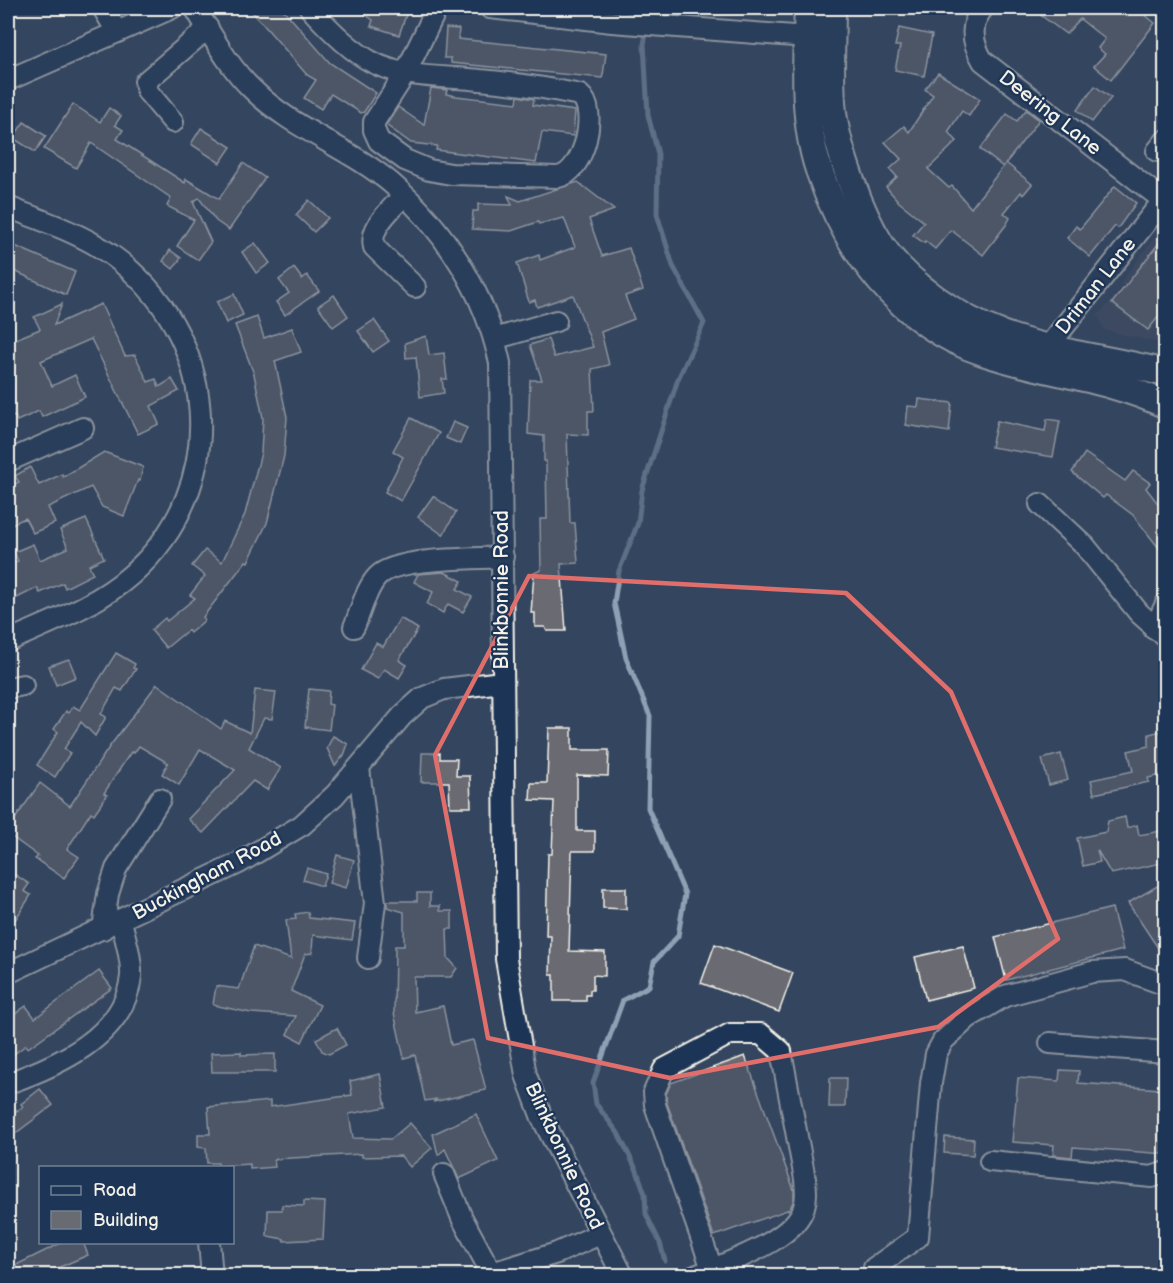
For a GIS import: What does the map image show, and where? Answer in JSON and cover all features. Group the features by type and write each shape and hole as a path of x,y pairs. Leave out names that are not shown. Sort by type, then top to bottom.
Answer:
{"main road":[{"path":"808,8 808,99 819,170 845,231 888,291 913,315 980,351 1121,386 1166,405"},
{"path":"832,8 832,93 837,134 843,160 881,245 921,286 966,318 1001,334 1048,347 1166,373"}],"street":[{"path":"103,8 117,32"},
{"path":"8,80 172,8"},
{"name":"Blinkbonnie Road","path":"195,8 244,81 280,114 390,183 439,233 467,276 494,339 500,363 506,959 517,1034 526,1075 542,1118 623,1275"},
{"path":"310,8 372,62 405,74 482,80 580,95 586,101 588,110 585,144 579,163 568,174 558,177 451,174 415,165 379,141 373,127 405,74 437,8"},
{"path":"490,8 612,22 807,37"},
{"name":"Deering Lane","path":"982,8 977,15 973,36 975,48 983,61 1164,198"},
{"path":"173,122 147,91 145,82 208,28"},
{"path":"403,196 374,231 372,239 374,247 415,287"},
{"name":"Driman Lane","path":"1048,347 1164,198"},
{"path":"8,207 78,235 110,254 138,278 163,306 184,340 198,386 199,431 194,473 186,498 162,542 150,556 117,587 91,603 8,641"},
{"path":"494,339 556,321"},
{"path":"9,455 83,428"},
{"path":"1040,504 1085,546 1160,633"},
{"path":"354,627 371,586 387,569 411,564 502,557"},
{"path":"1160,633 1166,604"},
{"name":"Buckingham Road","path":"8,973 239,863 302,825 335,795 402,716 422,698 444,689 502,682"},
{"path":"359,768 375,903 368,958"},
{"path":"103,929 108,894 116,868 160,799"},
{"path":"8,1083 46,1068 76,1052 98,1036 122,1005 131,976 131,963 121,921"},
{"path":"874,1268 918,1237 936,1054 956,1029 968,1018 1005,996 1092,972 1125,970 1166,985"},
{"path":"730,1034 761,1034 781,1051 806,1197 804,1210 779,1236 757,1250 711,1272 655,1105 654,1092 664,1069 675,1062 730,1034"},
{"path":"1050,1043 1166,1052"},
{"path":"990,1161 1152,1178 1166,1172"},
{"path":"444,1174 487,1275 557,1253 600,1234"},
{"path":"209,1244 212,1275"}],"highlighted area":[{"path":"529,576 846,593 951,692 1058,939 938,1027 670,1078 488,1038 435,755"}],"shaded area":[{"path":"1165,223 1165,344 1104,330 1098,315 1124,287 1120,284"}],"building":[{"path":"249,8 282,8 330,63 376,93 364,112 361,113 331,94 321,109 304,98 316,80 307,75"},
{"path":"356,8 384,8 406,15 399,35 371,26 373,20"},
{"path":"1031,8 1150,8 1144,14 1155,23 1111,80 1094,66 1105,54 1098,48 1105,39 1080,19 1066,34"},
{"path":"446,28 459,29 458,39 606,54 603,75 602,78 451,63 451,58 444,58"},
{"path":"899,28 932,35 924,76 895,70 900,46 895,46"},
{"path":"938,73 980,99 969,116 962,111 948,132 957,141 928,169 949,188 952,186 971,208 1006,163 1032,184 1023,195 1021,192 1004,213 1010,218 983,255 951,230 935,249 925,241 924,243 913,235 924,222 899,202 886,187 897,177 890,169 901,159 885,142 904,126 909,132 933,95 925,89"},
{"path":"1095,86 1111,98 1092,122 1077,110"},
{"path":"431,88 447,90 446,94 456,96 517,103 518,96 534,99 533,105 575,111 573,136 542,132 536,163 436,150 437,146 411,143 386,125 398,107 424,125"},
{"path":"73,104 100,122 109,108 121,116 115,125 123,130 117,139 185,183 186,179 219,199 243,163 265,178 229,230 216,221 199,198 193,202 211,242 198,260 177,246 194,220 167,206 171,198 91,143 76,168 44,149"},
{"path":"1026,110 1039,120 1003,167 980,149 1007,114 1017,121"},
{"path":"24,122 46,136 35,152 13,138"},
{"path":"201,128 231,147 220,163 191,144"},
{"path":"578,182 614,210 589,219 602,256 629,248 643,290 625,296 634,319 601,332 609,365 592,369 594,411 588,411 588,435 567,434 570,523 575,523 578,563 561,564 566,631 547,631 545,627 535,627 535,613 531,613 534,573 541,570 540,519 547,519 544,436 528,434 530,380 542,380 530,345 548,339 554,357 593,347 573,295 537,307 535,300 529,302 517,263 539,255 540,260 575,247 564,218 539,224 538,222 511,231 472,229 473,211 478,211 478,204 512,205 508,196 520,201"},
{"path":"1115,186 1136,203 1118,228 1115,226 1090,257 1067,238 1076,226 1080,229"},
{"path":"309,200 328,218 314,232 296,215"},
{"path":"1166,234 1166,321 1159,316 1148,330 1112,303"},
{"path":"8,243 75,272 66,295 8,268"},
{"path":"255,243 270,263 256,273 242,252"},
{"path":"170,250 181,258 173,269 163,261"},
{"path":"294,268 302,279 307,275 319,291 285,315 276,302 289,293 279,280"},
{"path":"234,294 243,315 226,323 217,302"},
{"path":"334,295 348,316 333,327 318,306"},
{"path":"62,304 54,325 101,304 125,356 135,355 148,382 156,379 159,387 172,379 179,391 151,406 159,424 138,434 91,339 41,361 52,386 75,375 85,397 42,417 39,411 17,421 15,416 8,419 8,342 40,329 34,317"},
{"path":"257,317 264,338 292,328 301,352 275,361 287,417 284,456 267,523 248,562 246,561 203,617 205,620 190,633 188,630 166,648 151,630 165,618 167,621 195,598 190,595 205,576 192,566 205,550 222,562 245,514 261,453 263,418 254,374 235,325"},
{"path":"374,320 389,341 373,352 358,331"},
{"path":"426,336 429,355 444,353 447,379 442,379 444,393 420,397 416,357 406,358 405,343"},
{"path":"919,399 952,403 949,432 906,425 908,406 918,407"},
{"path":"411,418 439,433 401,501 385,492 403,457 393,451"},
{"path":"1047,419 1060,421 1053,457 991,447 997,421 1045,431"},
{"path":"453,422 467,428 460,444 446,438"},
{"path":"104,452 143,467 140,481 138,480 124,516 102,507 91,487 48,507 55,523 33,533 25,518 8,526 8,487 19,482 15,476 30,467 39,485 62,474 63,477"},
{"path":"1085,453 1125,481 1133,471 1150,483 1146,488 1166,514 1166,557 1133,515 1106,495 1103,498 1072,472"},
{"path":"433,496 456,512 443,535 418,517"},
{"path":"86,519 104,558 89,565 93,574 65,588 63,583 40,593 37,588 13,600 8,589 8,576 12,574 8,566 18,561 14,552 33,544 40,560 68,548 60,530"},
{"path":"444,572 462,581 457,589 472,597 463,612 448,604 443,613 427,604 433,592 414,582 418,574"},
{"path":"400,618 418,629 399,660 407,665 399,678 384,669 378,679 361,670 376,643 383,647"},
{"path":"116,653 135,664 133,668 136,669 122,691 116,688 101,714 106,717 95,736 81,722 64,749 70,753 55,777 37,765 58,732 54,729 66,711 69,713 73,706 80,710"},
{"path":"69,659 76,677 56,685 49,666"},
{"path":"157,684 221,729 225,721 250,733 255,690 276,692 272,719 264,718 249,748 281,768 267,790 253,781 203,833 188,819 235,770 200,749 179,785 162,774 168,763 139,746 134,753 131,752 104,793 107,795 94,814 91,812 67,849 79,857 64,878 35,859 38,856 8,834 8,829 40,783 70,806 110,746"},
{"path":"309,689 329,691 328,704 332,705 329,730 305,727"},
{"path":"549,728 572,728 572,750 609,750 608,776 577,775 577,831 595,831 595,851 572,851 569,951 605,952 605,976 593,975 593,990 590,990 590,995 586,995 586,1001 554,1001 554,975 550,975 551,936 546,936 548,854 552,854 554,801 530,800 531,783 547,783"},
{"path":"1166,730 1166,774 1148,778 1149,782 1094,794 1091,780 1133,771 1128,751 1149,746 1149,734"},
{"path":"333,736 348,744 344,755 335,766 327,748"},
{"path":"422,753 440,753 440,759 457,759 456,776 470,776 471,807 450,807 449,782 421,782"},
{"path":"1061,754 1068,780 1049,785 1042,759"},
{"path":"1125,817 1127,828 1137,825 1139,835 1161,831 1166,862 1111,874 1097,850 1100,862 1083,866 1077,838 1106,832 1108,821"},
{"path":"337,855 354,860 346,888 329,883"},
{"path":"307,868 326,874 322,886 303,880"},
{"path":"14,874 29,884 24,891 31,895 8,931 8,884"},
{"path":"1166,881 1166,960 1128,903"},
{"path":"603,888 626,888 626,909 603,908"},
{"path":"417,893 430,893 430,906 440,906 440,911 452,911 452,929 447,929 448,958 457,968 451,977 414,977 415,1012 443,1006 451,1045 473,1040 486,1090 433,1102 437,1099 425,1101 415,1055 404,1058 394,1013 395,946 404,946 404,912 387,907 387,901 417,901"},
{"path":"1112,908 1123,950 1006,980 995,937"},
{"path":"308,912 309,918 355,923 352,940 313,935 312,953 305,954 291,991 320,1005 302,1042 287,1034 296,1016 251,1013 213,1005 216,986 239,989 254,946 291,959 286,920 296,919 295,914"},
{"path":"715,944 793,973 779,1012 701,983"},
{"path":"963,946 974,988 926,1000 915,957"},
{"path":"99,971 112,988 28,1048 26,1045 14,1054 8,1045 8,1019 26,1006 35,1018"},
{"path":"337,1028 346,1045 329,1054 322,1051 316,1039"},
{"path":"241,1052 241,1055 275,1054 275,1072 212,1072 211,1053"},
{"path":"745,1056 794,1190 794,1199 790,1209 714,1236 667,1103 666,1094 671,1083"},
{"path":"1060,1070 1079,1071 1078,1083 1160,1089 1158,1109 1166,1110 1166,1154 1073,1147 1072,1157 1053,1155 1054,1145 1012,1142 1018,1078 1059,1081"},
{"path":"380,1074 386,1107 349,1114 353,1138 391,1139 410,1123 432,1148 410,1167 401,1156 362,1157 362,1154 274,1159 275,1167 250,1169 250,1164 218,1166 218,1163 207,1163 206,1148 198,1147 198,1134 210,1134 208,1107 270,1101 270,1107 352,1095 350,1081"},
{"path":"830,1078 846,1078 845,1107 829,1107"},
{"path":"40,1089 53,1105 8,1139 8,1116 23,1107 21,1104"},
{"path":"476,1114 498,1161 459,1179 445,1149 438,1155 433,1134"},
{"path":"945,1137 974,1139 973,1155 944,1153"},
{"path":"304,1201 325,1202 323,1239 284,1241 284,1239 267,1236 268,1210 282,1210 282,1205 304,1206"},
{"path":"59,1244 84,1244 88,1255 41,1275 8,1275 8,1269"}],"waterway":[{"path":"665,1261 660,1243 646,1214 645,1194 637,1171 618,1133 596,1104 593,1083 623,1000 649,986 654,962 678,936 685,894 648,808 650,716 626,658 614,603 619,571 638,523 642,490 678,379 704,323 673,266 657,214 658,154 648,115 644,44 650,15 667,8"}]}
